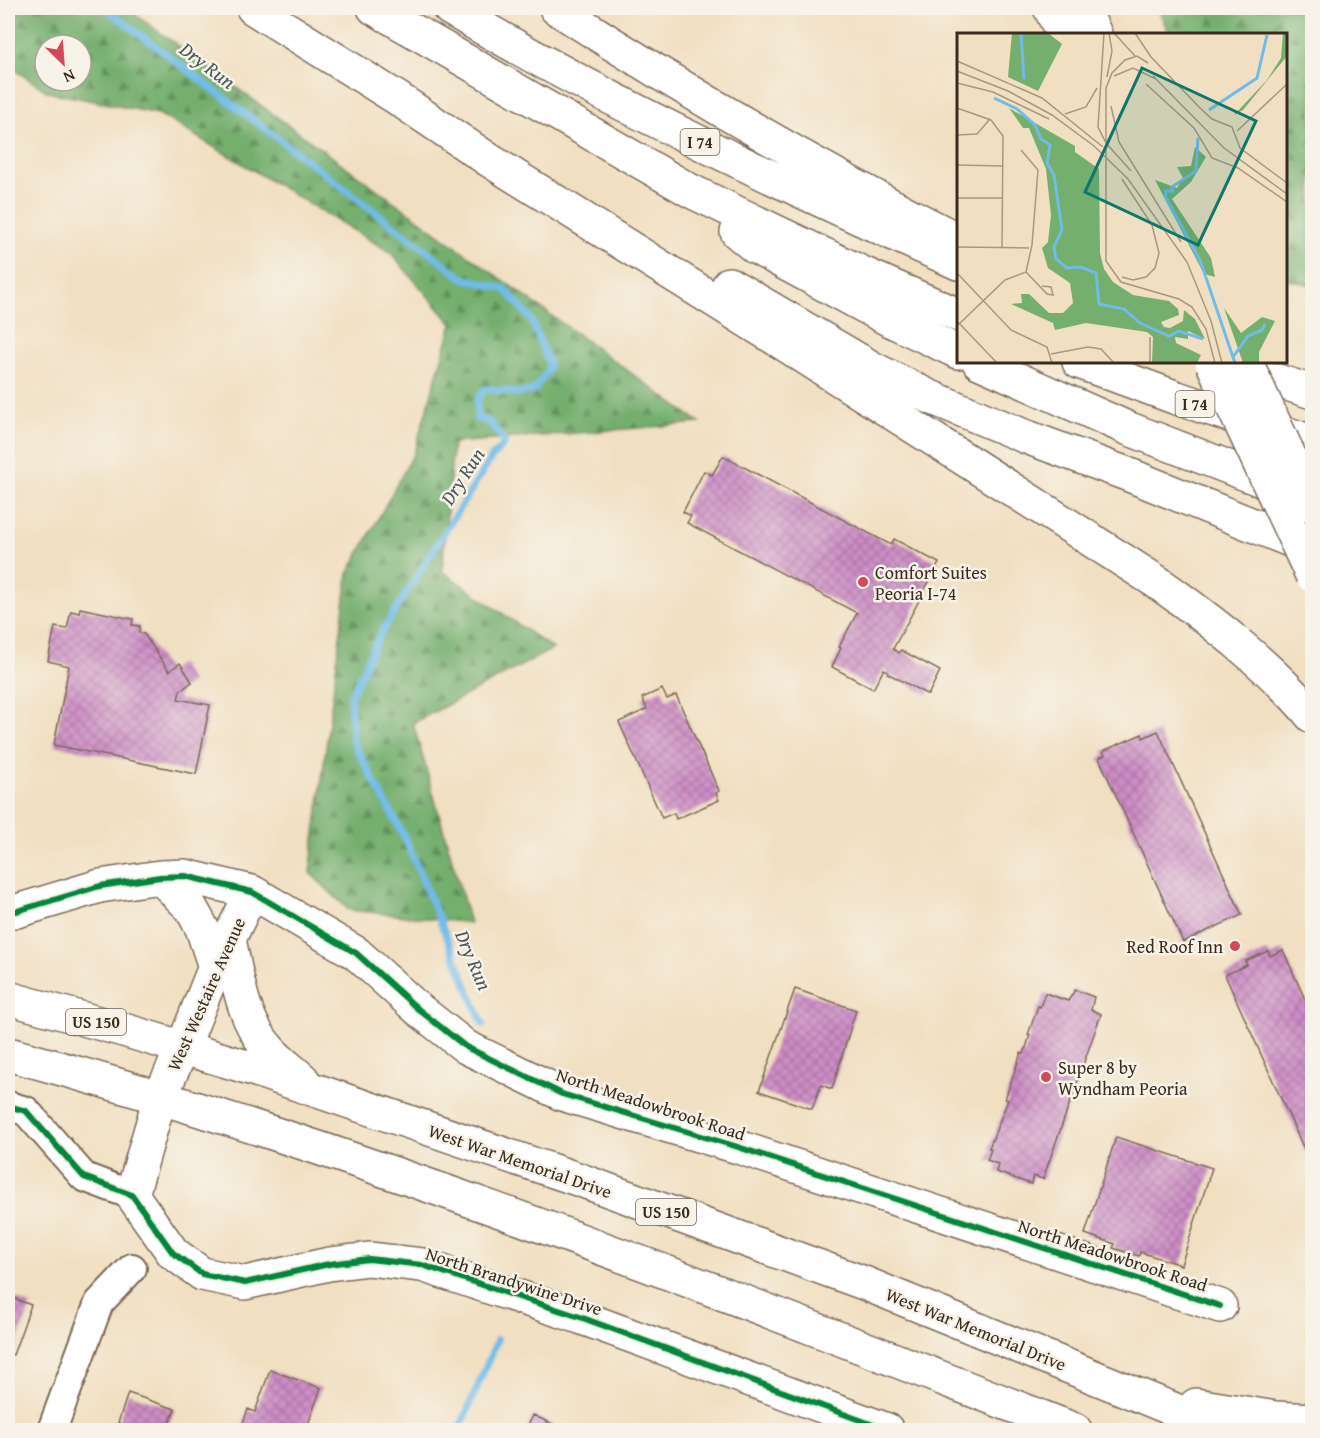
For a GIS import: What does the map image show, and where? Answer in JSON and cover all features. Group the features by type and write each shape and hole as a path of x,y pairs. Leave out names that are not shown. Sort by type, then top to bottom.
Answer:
{"main road":[{"path":"254,8 872,368 977,417 1312,549"},
{"path":"254,8 397,98 489,160 778,340 1157,582 1245,649 1312,716"},
{"name":"I 74","path":"374,8 691,191 860,272 957,315"},
{"name":"I 74","path":"449,8 546,64 638,112 800,191 957,263"},
{"path":"556,8 640,62 824,170 957,239"},
{"path":"1050,8 1062,33"},
{"path":"1083,8 1095,33"},
{"path":"691,191 755,248 888,319 957,352"},
{"path":"981,363 1127,428 1312,499"},
{"name":"I 74","path":"1082,363 1177,398 1312,442"},
{"path":"1212,363 1312,575"},
{"path":"1222,363 1312,392"},
{"path":"1246,363 1312,505"},
{"name":"North Meadowbrook Road","path":"8,911 17,911 100,886 160,877 185,876 252,892 356,953 418,1009 466,1047 562,1094 738,1147 1220,1306"},
{"path":"160,877 191,908 202,928 222,953 243,1004 267,1047 313,1089"},
{"name":"West Westaire Avenue","path":"160,1097 222,953 252,892"},
{"name":"West War Memorial Drive","path":"8,998 183,1047 583,1182 864,1283 1224,1431"},
{"path":"8,1054 160,1097 303,1143 536,1225 1075,1431"},
{"path":"132,1195 160,1097"},
{"name":"North Brandywine Drive","path":"132,1195 173,1253 201,1274 245,1283 329,1264 369,1259 422,1265 580,1317 887,1431"},
{"path":"1141,1395 1232,1412 1312,1420"}],"street":[{"path":"8,1106 26,1111 84,1177 132,1195"},
{"path":"52,1431 99,1303 132,1268"}],"green space":[{"path":"8,8 126,8 700,423 453,443 442,571 553,649 413,723 470,923 349,910 310,873 348,574 414,453 452,324 390,252 159,114 53,93 93,93 93,33 33,33 33,82 8,65"},
{"path":"1157,8 1312,8 1312,285 1288,280 1287,278 1287,33 1170,33"}],"building":[{"name":"Comfort Suites Peoria I-74","path":"723,456 891,545 894,539 939,563 893,649 899,653 901,650 940,671 928,695 887,673 888,671 884,669 873,689 832,667 841,648 839,647 857,613 687,523 691,516 683,512 704,471 712,475"},
{"path":"80,608 133,619 132,625 140,626 139,633 144,634 169,671 180,663 192,682 180,691 178,699 210,705 196,774 54,745 69,666 48,661 55,627 67,629 71,611 79,613"},
{"path":"662,689 667,699 676,695 719,791 716,793 719,800 676,819 674,813 662,818 619,722 647,709 642,698"},
{"path":"1158,731 1242,915 1183,942 1099,758 1105,755 1103,751 1142,734 1143,738"},
{"path":"1283,950 1312,1015 1312,1159 1309,1160 1225,975 1247,965 1245,961 1268,951 1270,956"},
{"path":"795,989 856,1010 832,1089 821,1085 812,1109 759,1091"},
{"name":"Super 8 by Wyndham Peoria","path":"1075,990 1094,997 1091,1010 1101,1014 1043,1179 1033,1176 1031,1184 996,1172 998,1164 987,1160 991,1149 989,1148 1008,1100 1005,1099 1021,1053 1024,1054 1030,1035 1028,1035 1045,993 1068,1001"},
{"path":"1116,1137 1212,1168 1181,1265 1140,1252 1139,1256 1113,1248 1115,1244 1085,1234"},
{"path":"8,1296 31,1305 13,1355 8,1353"},
{"path":"270,1370 321,1388 306,1430 249,1430 250,1426 243,1423 248,1409 255,1412"},
{"path":"128,1393 175,1409 167,1430 119,1430 121,1424 118,1423"},
{"path":"533,1415 565,1430 526,1430"}],"waterway":[{"name":"Dry Run","path":"105,8 463,278 505,289 531,319 549,364 547,372 534,390 518,393 484,390 477,400 477,419 490,422 505,443 492,457 379,636 350,698 353,742 405,838 483,1024"},
{"name":"Dry Run","path":"459,1430 497,1340"}],"cycle path":[{"path":"8,911 17,911 100,886 160,877 185,876 252,892 356,953 418,1009 466,1047 562,1094 738,1147 1220,1306"},
{"path":"8,1106 26,1111 84,1177 132,1195 173,1253 202,1274 245,1283 329,1264 369,1259 422,1265 580,1317 887,1430"}],"place":[{"name":"Comfort Suites Peoria I-74","path":"863,582"},
{"name":"Red Roof Inn","path":"1235,946"},
{"name":"Super 8 by Wyndham Peoria","path":"1046,1077"}]}
